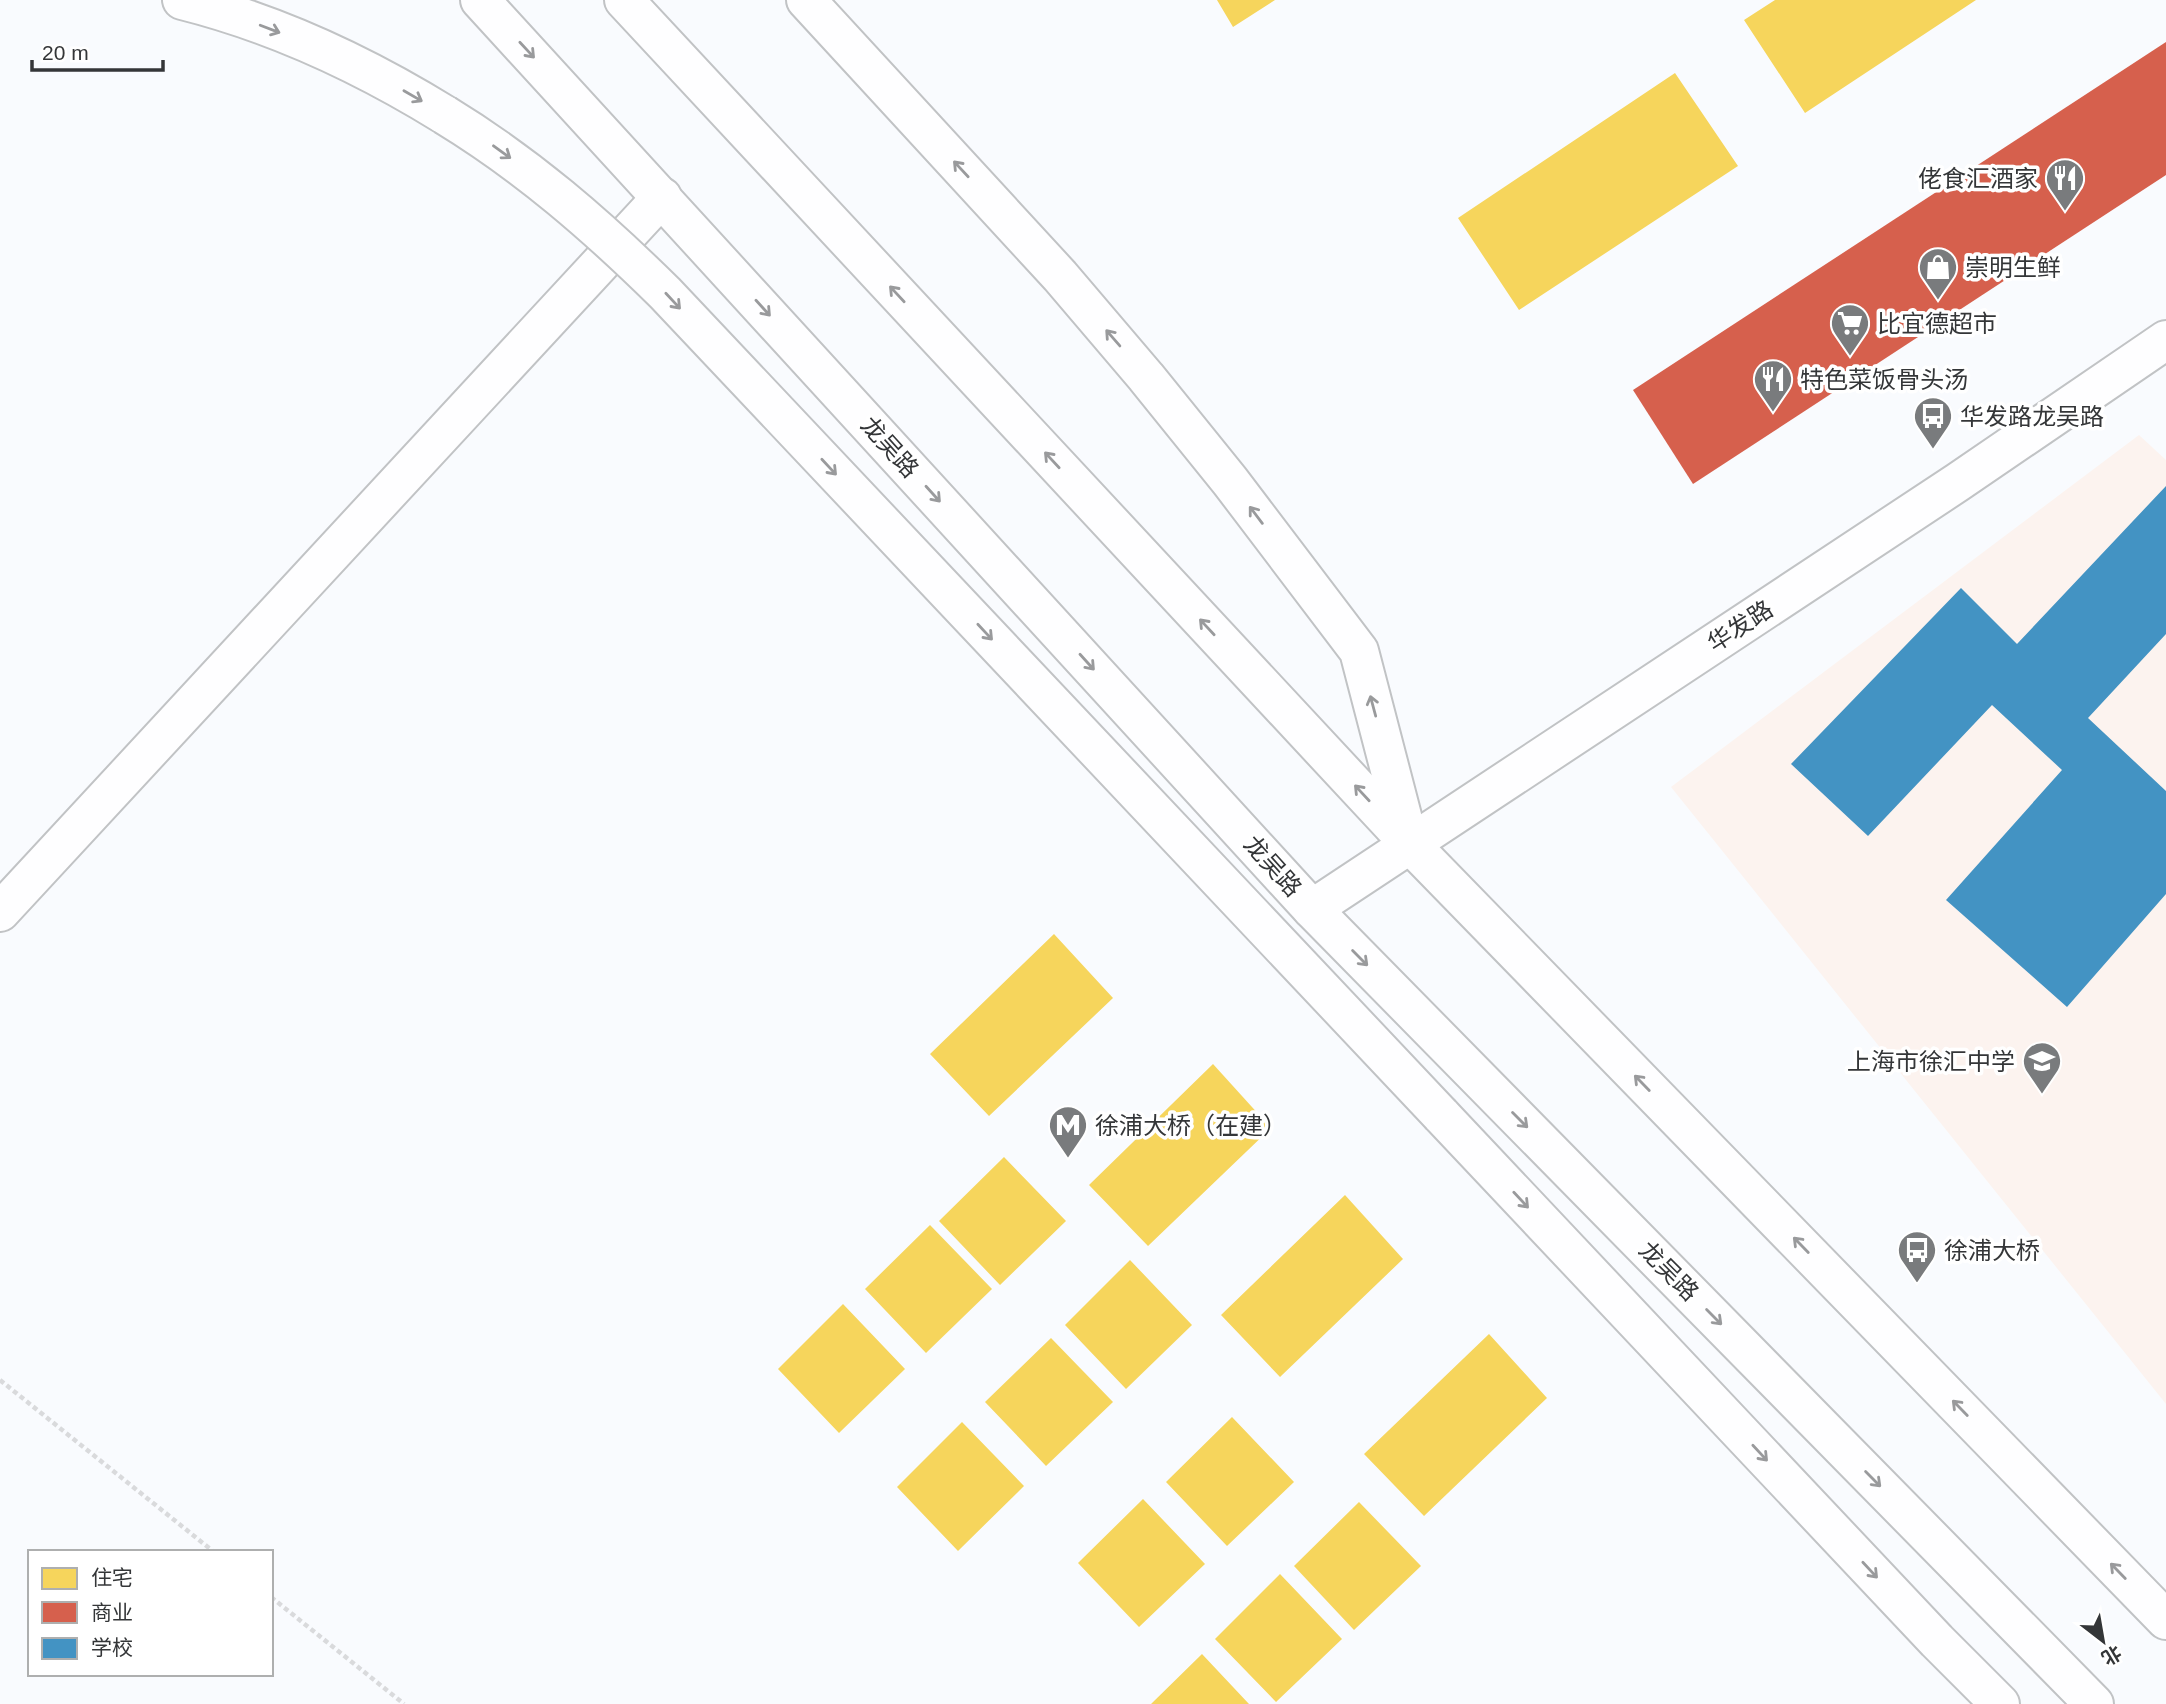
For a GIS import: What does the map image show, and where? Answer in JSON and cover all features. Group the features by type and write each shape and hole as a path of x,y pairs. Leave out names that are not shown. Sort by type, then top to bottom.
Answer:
{"main road":[{"path":"182,0 269,28 342,58 411,94 480,136 546,184 608,236 675,303 1937,1641 2000,1704"},
{"name":"龙吴路","path":"480,0 1312,909 2094,1704"},
{"path":"624,0 1409,843 2166,1620"},
{"path":"806,0 1050,266 1146,377 1230,481 1359,651 1409,843"},
{"path":"0,912 662,197"},
{"name":"华发路","path":"1312,909 1958,482 2166,340"}],"path":[{"path":"0,1380 212,1550"},
{"path":"273,1599 404,1704"}],"shaded area":[{"name":"上海市徐汇中学","path":"2139,435 2166,460 2166,1404 1671,787"}],"building: 住宅":[{"path":"1217,0 1275,0 1233,27"},
{"path":"1775,0 1976,0 1805,113 1744,20"},
{"path":"1675,73 1738,166 1519,310 1458,218"},
{"path":"1054,934 1113,998 989,1116 930,1054"},
{"path":"1213,1064 1271,1128 1148,1246 1089,1185"},
{"path":"1004,1157 1066,1221 1000,1285 939,1221"},
{"path":"1345,1195 1403,1259 1280,1377 1221,1315"},
{"path":"930,1225 992,1289 926,1353 865,1289"},
{"path":"1130,1260 1192,1325 1126,1389 1065,1325"},
{"path":"843,1304 905,1369 839,1433 778,1369"},
{"path":"1489,1334 1547,1398 1424,1516 1364,1454"},
{"path":"1051,1338 1113,1402 1046,1466 985,1402"},
{"path":"1232,1417 1294,1482 1227,1546 1166,1482"},
{"path":"962,1422 1024,1486 958,1551 897,1487"},
{"path":"1143,1499 1205,1564 1139,1627 1078,1563"},
{"path":"1359,1502 1421,1566 1354,1630 1294,1566"},
{"path":"1280,1574 1342,1639 1276,1702 1215,1639"},
{"path":"1202,1654 1249,1704 1151,1704"}],"building: 商业":[{"path":"2166,42 2166,175 1693,484 1633,390"}],"building: 学校":[{"path":"2166,486 2166,634 2088,718 2166,791 2166,894 2067,1007 1946,900 2062,770 1992,705 1868,836 1791,764 1961,588 2017,644"}],"place":[{"name":"佬食汇酒家","path":"2065,212"},
{"name":"崇明生鲜","path":"1938,301"},
{"name":"比宜德超市","path":"1850,357"},
{"name":"特色菜饭骨头汤","path":"1773,413"},
{"name":"华发路龙吴路","path":"1933,450"},
{"name":"上海市徐汇中学","path":"2042,1095"},
{"name":"徐浦大桥（在建）","path":"1068,1159"},
{"name":"徐浦大桥","path":"1917,1284"}]}
